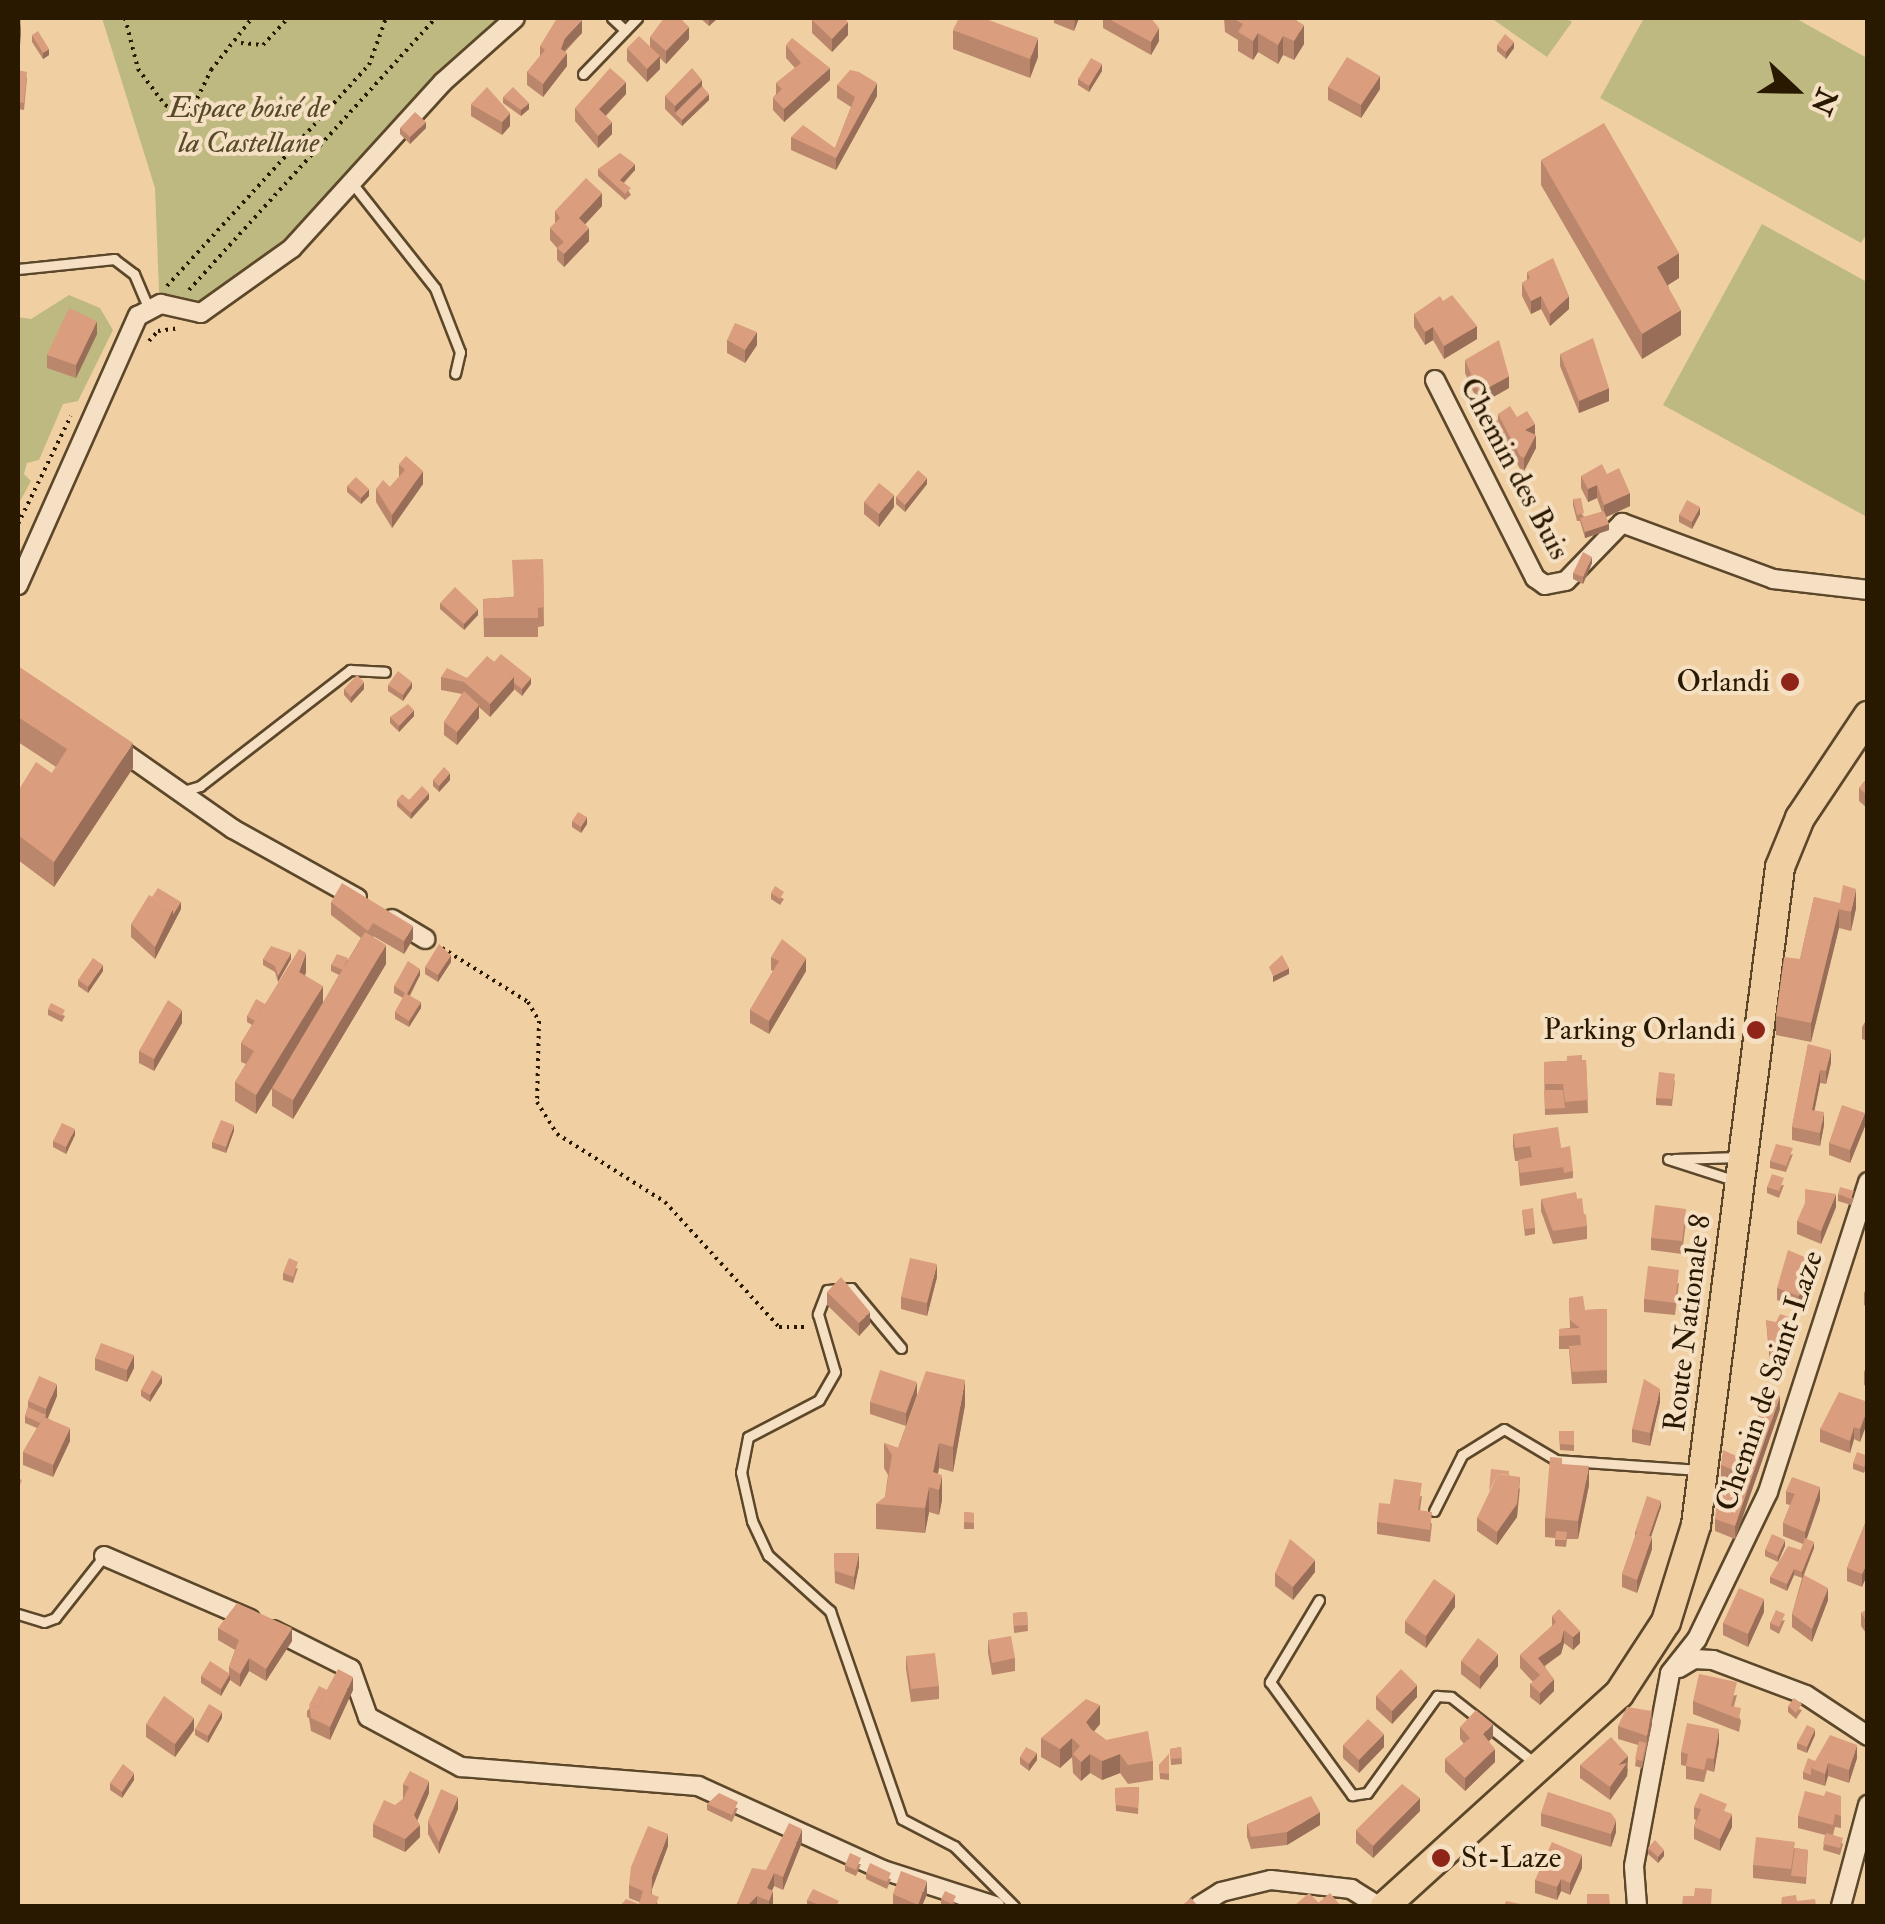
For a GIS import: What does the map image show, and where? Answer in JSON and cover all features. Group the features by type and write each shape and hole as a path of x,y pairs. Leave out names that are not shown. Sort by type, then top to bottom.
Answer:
{"main road":[{"name":"Route Nationale 8","path":"1381,1906 1434,1865 1657,1668 1683,1578 1702,1470 1780,868 1800,818 1868,716"},
{"name":"Route Nationale 8","path":"1410,1906 1434,1865"}],"street":[{"path":"18,585 138,316 154,305 200,314 292,248 444,82 515,18"},
{"name":"Chemin des Buis","path":"1435,380 1536,578 1545,584 1566,582 1622,523 1772,579 1868,590"},
{"path":"99,736 180,791 425,939"},
{"name":"Chemin de Saint-Laze","path":"1657,1668 1696,1639 1768,1492 1868,1182"},
{"path":"104,1556 193,1591 351,1668 368,1717 460,1767 698,1786 883,1870 995,1906"},
{"path":"1638,1906 1634,1866 1657,1668 1694,1659 1713,1660 1806,1695 1868,1736"},
{"path":"1841,1906 1868,1805"},
{"path":"1200,1906 1222,1892 1271,1880 1351,1889 1381,1906"}],"lane":[{"path":"612,18 624,30"},
{"path":"582,74 636,18"},
{"path":"352,183 435,288 460,352 455,373"},
{"path":"18,269 114,259 134,274 154,305"},
{"path":"180,791 200,786 350,670 385,672"},
{"path":"1740,1169 1668,1159 1740,1169"},
{"path":"901,1348 851,1288 827,1290 821,1322 836,1372 827,1390 804,1408 759,1427 743,1450 752,1521 784,1574 830,1611 902,1819 954,1846 1014,1906"},
{"path":"1434,1510 1462,1454 1504,1429 1556,1460 1702,1470"},
{"path":"18,1614 44,1622 55,1618 104,1556"},
{"path":"1319,1600 1270,1682 1352,1795 1367,1794 1437,1696 1451,1697 1540,1768"}],"path":[{"path":"125,18 138,68 165,106 182,112 239,42 252,18"},
{"path":"239,42 263,45 288,18"},
{"path":"154,305 176,272 368,65 386,18"},
{"path":"154,305 176,304 436,18"},
{"path":"425,939 528,1002 539,1021 537,1102 557,1134 665,1202 779,1326 788,1331 821,1322"}],"green space":[{"name":"Espace boisé de la Castellane","path":"102,18 499,18 348,183 203,310 159,292 155,188"},
{"path":"1491,18 1566,18 1572,22 1547,57"},
{"path":"1644,18 1795,18 1867,58 1868,232 1861,243 1600,98"},
{"path":"1762,224 1867,282 1867,517 1663,405"},
{"path":"69,295 100,308 113,330 78,401 63,404 39,460 27,463 24,474 31,481 18,505 18,317 31,319"}],"building":[{"path":"557,18 582,20 565,38 561,49 567,53 543,84 527,72 545,50 540,46"},
{"path":"664,18 680,18 689,27 666,51 650,37"},
{"path":"814,18 843,18 848,22 832,39"},
{"path":"959,18 983,18 1038,38 1030,59 953,30"},
{"path":"1107,18 1151,18 1159,28 1151,42"},
{"path":"1232,18 1292,18 1304,25 1294,41 1283,36 1278,45 1258,33 1253,41 1238,32 1243,24"},
{"path":"38,31 49,49 43,53 32,35"},
{"path":"1505,34 1514,42 1506,52 1497,45"},
{"path":"639,36 660,56 647,69 627,48"},
{"path":"792,38 830,68 784,109 773,98 782,89 776,83 801,63 786,45"},
{"path":"1347,57 1380,76 1361,105 1328,87"},
{"path":"1091,58 1102,64 1089,86 1078,79"},
{"path":"610,68 626,82 599,109 612,122 598,136 575,108"},
{"path":"692,68 702,80 675,106 665,96"},
{"path":"18,70 27,72 24,103 18,102"},
{"path":"850,70 877,83 836,158 791,137 803,125 835,148 855,97 837,85"},
{"path":"702,86 709,94 682,120 675,113"},
{"path":"487,87 510,113 502,122 471,104"},
{"path":"513,87 529,103 521,110 503,97"},
{"path":"415,112 426,122 410,137 400,128"},
{"path":"1604,123 1679,253 1657,267 1681,310 1642,334 1541,160"},
{"path":"620,153 635,164 620,180 631,188 625,194 598,169"},
{"path":"586,178 602,193 579,218 589,228 564,254 557,248 564,242 550,228 560,218 555,211"},
{"path":"1553,258 1569,296 1550,314 1541,296 1531,301 1522,283 1530,278 1527,272"},
{"path":"1452,295 1477,326 1444,346 1433,327 1425,332 1414,314 1440,296 1443,301"},
{"path":"69,308 97,321 76,365 47,355"},
{"path":"735,323 757,332 745,350 727,340"},
{"path":"1593,338 1609,388 1579,401 1560,354"},
{"path":"1499,340 1509,376 1479,393 1465,360"},
{"path":"1510,406 1517,417 1527,411 1535,424 1525,430 1536,435 1524,458 1498,414"},
{"path":"1498,420 1506,435 1500,438 1492,424"},
{"path":"406,456 423,471 392,515 376,489 383,480 390,487 405,470 399,464"},
{"path":"1602,464 1607,474 1619,468 1630,493 1604,505 1597,485 1588,489 1581,476"},
{"path":"918,470 927,478 905,505 896,497"},
{"path":"356,477 369,489 361,498 347,486"},
{"path":"879,483 894,495 879,514 864,502"},
{"path":"1581,498 1584,513 1577,515 1573,499"},
{"path":"1687,500 1700,507 1692,522 1679,515"},
{"path":"1604,511 1609,524 1585,532 1580,518"},
{"path":"1583,552 1592,557 1583,577 1573,573"},
{"path":"543,559 544,607 538,608 538,618 484,618 483,599 514,597 512,560"},
{"path":"455,587 478,609 464,624 440,603"},
{"path":"501,654 531,678 522,689 514,683 514,677 494,662"},
{"path":"487,656 514,677 490,704 464,682 441,677 447,668 467,678"},
{"path":"18,666 133,743 54,862 18,835 18,791 36,762 52,773 67,749 18,717"},
{"path":"398,671 412,682 403,695 388,685"},
{"path":"357,675 364,682 351,697 344,689"},
{"path":"464,691 479,705 457,732 444,722"},
{"path":"408,704 414,710 399,726 390,717"},
{"path":"444,767 450,773 439,786 433,780"},
{"path":"1868,777 1868,796 1859,788"},
{"path":"422,786 429,793 411,813 397,800 402,794 409,800"},
{"path":"578,812 587,817 581,827 572,821"},
{"path":"342,883 413,926 404,941 373,923 368,931 331,902"},
{"path":"1843,885 1856,889 1851,912 1839,909 1811,1023 1776,1016 1784,957 1800,959 1814,897 1840,903"},
{"path":"775,886 784,892 780,899 771,893"},
{"path":"158,888 181,902 173,915 173,909 152,897"},
{"path":"149,895 173,909 155,947 131,924"},
{"path":"365,932 386,945 293,1100 272,1088"},
{"path":"782,939 806,958 769,1021 750,1010 779,961 771,957"},
{"path":"439,944 451,955 438,975 425,967"},
{"path":"271,946 291,953 278,976 275,966 263,959"},
{"path":"299,949 306,953 299,972 323,986 256,1095 235,1082 254,1051 241,1043"},
{"path":"337,954 348,958 343,970 331,965"},
{"path":"1282,955 1289,968 1273,976 1269,967"},
{"path":"93,958 103,965 88,987 78,980"},
{"path":"408,961 420,969 407,994 421,1002 409,1021 395,1012 405,993 394,986"},
{"path":"256,999 265,1004 255,1021 247,1016"},
{"path":"168,1000 182,1010 154,1059 139,1051"},
{"path":"51,1003 65,1010 62,1016 48,1009"},
{"path":"1808,1044 1831,1050 1826,1071 1820,1070 1812,1110 1824,1112 1820,1133 1792,1127"},
{"path":"1582,1055 1582,1060 1567,1061 1567,1056"},
{"path":"1586,1060 1588,1100 1565,1102 1563,1084 1544,1084 1544,1062"},
{"path":"1659,1072 1675,1074 1672,1099 1656,1098"},
{"path":"1544,1090 1563,1090 1565,1108 1545,1109"},
{"path":"1842,1105 1865,1113 1850,1150 1829,1143"},
{"path":"221,1120 234,1125 226,1147 212,1142"},
{"path":"62,1123 75,1129 66,1147 53,1141"},
{"path":"1558,1127 1564,1167 1520,1173 1518,1160 1532,1157 1530,1146 1515,1148 1513,1134"},
{"path":"1776,1144 1793,1148 1786,1166 1770,1161"},
{"path":"1570,1146 1573,1171 1564,1173 1561,1148"},
{"path":"1772,1174 1784,1178 1779,1191 1767,1187"},
{"path":"1840,1187 1854,1191 1851,1199 1838,1194"},
{"path":"1805,1189 1836,1194 1821,1231 1797,1221 1805,1203"},
{"path":"1576,1192 1580,1215 1586,1214 1587,1226 1553,1231 1541,1199"},
{"path":"1582,1198 1584,1215 1580,1215 1577,1199"},
{"path":"1655,1205 1686,1209 1682,1241 1651,1238"},
{"path":"1533,1208 1535,1228 1525,1229 1522,1210"},
{"path":"1788,1250 1814,1261 1799,1296 1777,1288"},
{"path":"289,1258 298,1262 293,1277 283,1273"},
{"path":"910,1258 937,1264 927,1303 901,1297"},
{"path":"1648,1266 1679,1270 1675,1303 1644,1299"},
{"path":"841,1277 870,1312 859,1323 827,1292"},
{"path":"1583,1296 1585,1310 1607,1309 1607,1370 1572,1372 1569,1346 1581,1345 1580,1335 1559,1336 1559,1329 1580,1328 1570,1320 1569,1298"},
{"path":"1780,1314 1792,1318 1788,1325 1796,1329 1784,1358 1770,1353 1766,1320 1776,1322"},
{"path":"101,1343 134,1355 127,1370 95,1358"},
{"path":"152,1370 162,1376 150,1395 141,1390"},
{"path":"880,1370 917,1382 906,1413 870,1402"},
{"path":"926,1371 965,1380 953,1447 939,1443 933,1472 942,1475 939,1490 929,1487 925,1508 876,1504 885,1497 892,1455 884,1443 898,1448"},
{"path":"39,1376 57,1384 46,1409 28,1401"},
{"path":"1644,1379 1660,1389 1650,1433 1632,1429"},
{"path":"1767,1392 1780,1396 1735,1526 1715,1519 1718,1493 1726,1496 1736,1471 1721,1465 1723,1450 1743,1459"},
{"path":"1839,1392 1868,1402 1860,1429 1854,1427 1850,1441 1820,1429"},
{"path":"28,1407 46,1415 40,1423 25,1416"},
{"path":"44,1417 70,1428 53,1465 23,1452"},
{"path":"1559,1431 1574,1431 1574,1445 1560,1444"},
{"path":"1857,1452 1868,1456 1864,1467 1853,1463"},
{"path":"1550,1457 1562,1458 1562,1464 1589,1466 1578,1521 1545,1518"},
{"path":"1491,1469 1509,1471 1509,1475 1498,1474 1489,1491"},
{"path":"1498,1474 1520,1477 1517,1504 1497,1532 1477,1518"},
{"path":"1792,1477 1820,1487 1805,1532 1783,1523 1795,1493 1786,1491"},
{"path":"1394,1479 1422,1483 1418,1510 1432,1512 1430,1530 1377,1522 1379,1503 1390,1504"},
{"path":"1647,1496 1661,1501 1649,1536 1635,1532"},
{"path":"964,1512 974,1513 974,1523 964,1522"},
{"path":"1868,1516 1868,1561 1862,1574 1847,1568"},
{"path":"1556,1531 1567,1532 1566,1540 1555,1540"},
{"path":"1637,1531 1652,1537 1637,1580 1622,1574"},
{"path":"1772,1534 1785,1540 1778,1556 1765,1550"},
{"path":"1805,1538 1814,1542 1802,1572 1794,1569 1787,1584 1770,1577 1788,1546 1801,1550"},
{"path":"1290,1539 1315,1560 1293,1587 1275,1573"},
{"path":"834,1553 859,1553 854,1577 835,1571"},
{"path":"1804,1575 1828,1588 1812,1629 1792,1614"},
{"path":"1434,1579 1455,1594 1426,1636 1405,1621"},
{"path":"1739,1588 1764,1599 1748,1634 1723,1623"},
{"path":"237,1603 292,1628 266,1669 249,1658 240,1674 229,1667 239,1640 218,1628"},
{"path":"1559,1609 1580,1631 1573,1637 1564,1630 1561,1642 1538,1658 1554,1679 1540,1693 1530,1684 1540,1675 1520,1655 1556,1622 1552,1616"},
{"path":"1776,1610 1785,1614 1779,1627 1770,1623"},
{"path":"1027,1612 1028,1625 1014,1626 1013,1613"},
{"path":"1011,1636 1015,1658 992,1663 988,1640"},
{"path":"1478,1638 1498,1654 1480,1676 1461,1661"},
{"path":"935,1653 939,1686 911,1689 906,1656"},
{"path":"210,1661 230,1674 221,1689 201,1676"},
{"path":"338,1669 353,1677 330,1727 311,1718 309,1705 317,1708"},
{"path":"1401,1669 1417,1685 1392,1711 1376,1696"},
{"path":"1699,1674 1737,1682 1731,1706 1741,1708 1739,1719 1693,1701"},
{"path":"319,1686 327,1690 317,1708 309,1705"},
{"path":"164,1696 194,1718 175,1744 146,1724"},
{"path":"1794,1698 1802,1704 1796,1713 1788,1706"},
{"path":"1086,1699 1100,1705 1086,1722 1106,1740 1148,1731 1153,1761 1128,1765 1120,1754 1102,1761 1090,1754 1081,1762 1073,1754 1080,1746 1072,1738 1060,1749 1041,1738"},
{"path":"209,1704 222,1712 208,1736 195,1729"},
{"path":"1627,1707 1652,1711 1647,1736 1618,1726"},
{"path":"1476,1710 1493,1724 1483,1734 1495,1749 1465,1778 1445,1759 1470,1738 1460,1727"},
{"path":"1368,1719 1384,1734 1359,1760 1343,1745"},
{"path":"1687,1723 1719,1729 1714,1759 1707,1758 1704,1770 1686,1766 1688,1754 1681,1752"},
{"path":"1807,1725 1815,1729 1807,1747 1797,1743"},
{"path":"1830,1735 1857,1745 1849,1770 1828,1763 1825,1774 1811,1768"},
{"path":"1611,1737 1628,1756 1618,1765 1627,1763 1610,1787 1580,1765"},
{"path":"1639,1741 1646,1743 1642,1761 1635,1759"},
{"path":"1026,1747 1037,1753 1029,1764 1020,1757"},
{"path":"1181,1747 1182,1758 1171,1759 1170,1749"},
{"path":"1169,1754 1169,1774 1160,1773 1159,1765"},
{"path":"1808,1758 1815,1761 1811,1775 1803,1772"},
{"path":"123,1764 134,1773 122,1792 110,1783"},
{"path":"410,1771 429,1781 414,1815 420,1825 405,1839 373,1824 384,1800 395,1805 403,1799 409,1787 403,1784"},
{"path":"1402,1784 1420,1798 1373,1846 1356,1830"},
{"path":"1139,1787 1138,1808 1116,1805 1115,1788"},
{"path":"441,1789 458,1797 439,1842 428,1821"},
{"path":"1805,1791 1841,1796 1841,1816 1835,1814 1833,1825 1798,1816"},
{"path":"1548,1792 1611,1813 1616,1820 1611,1834 1541,1813"},
{"path":"719,1793 738,1802 732,1815 707,1804"},
{"path":"1700,1793 1727,1804 1724,1811 1732,1814 1720,1839 1694,1827 1701,1809 1694,1807"},
{"path":"1311,1796 1320,1812 1287,1832 1251,1837 1247,1824"},
{"path":"789,1823 802,1829 783,1877 774,1873 767,1888 773,1891 769,1901 757,1896 747,1906 737,1903 752,1868 766,1870"},
{"path":"648,1826 668,1834 652,1877 651,1894 659,1897 655,1906 620,1906 626,1899 639,1904 643,1891 629,1885 631,1867"},
{"path":"1826,1833 1843,1838 1840,1848 1823,1844"},
{"path":"1756,1837 1795,1842 1791,1869 1753,1865"},
{"path":"1655,1840 1664,1850 1658,1857 1648,1848"},
{"path":"1552,1842 1582,1855 1570,1883 1561,1879 1557,1887 1535,1880"},
{"path":"1795,1848 1808,1850 1806,1877 1791,1876"},
{"path":"850,1853 861,1858 856,1870 845,1865"},
{"path":"870,1863 891,1873 887,1882 866,1873"},
{"path":"901,1871 927,1881 918,1905 893,1894"},
{"path":"1695,1888 1712,1889 1711,1906 1682,1906 1683,1896 1694,1896"},
{"path":"813,1889 839,1901 836,1906 821,1906 807,1900"},
{"path":"945,1891 956,1896 952,1904 941,1899"},
{"path":"1309,1893 1322,1906 1294,1906"},
{"path":"1330,1893 1340,1905 1318,1903"},
{"path":"1587,1894 1609,1894 1610,1906 1587,1906"},
{"path":"1796,1895 1797,1901 1815,1899 1816,1906 1781,1906 1782,1897"},
{"path":"1191,1898 1198,1906 1181,1906"}],"place":[{"name":"Orlandi","path":"1790,682"},
{"name":"Parking Orlandi","path":"1756,1030"},
{"name":"St-Laze","path":"1441,1858"}]}
